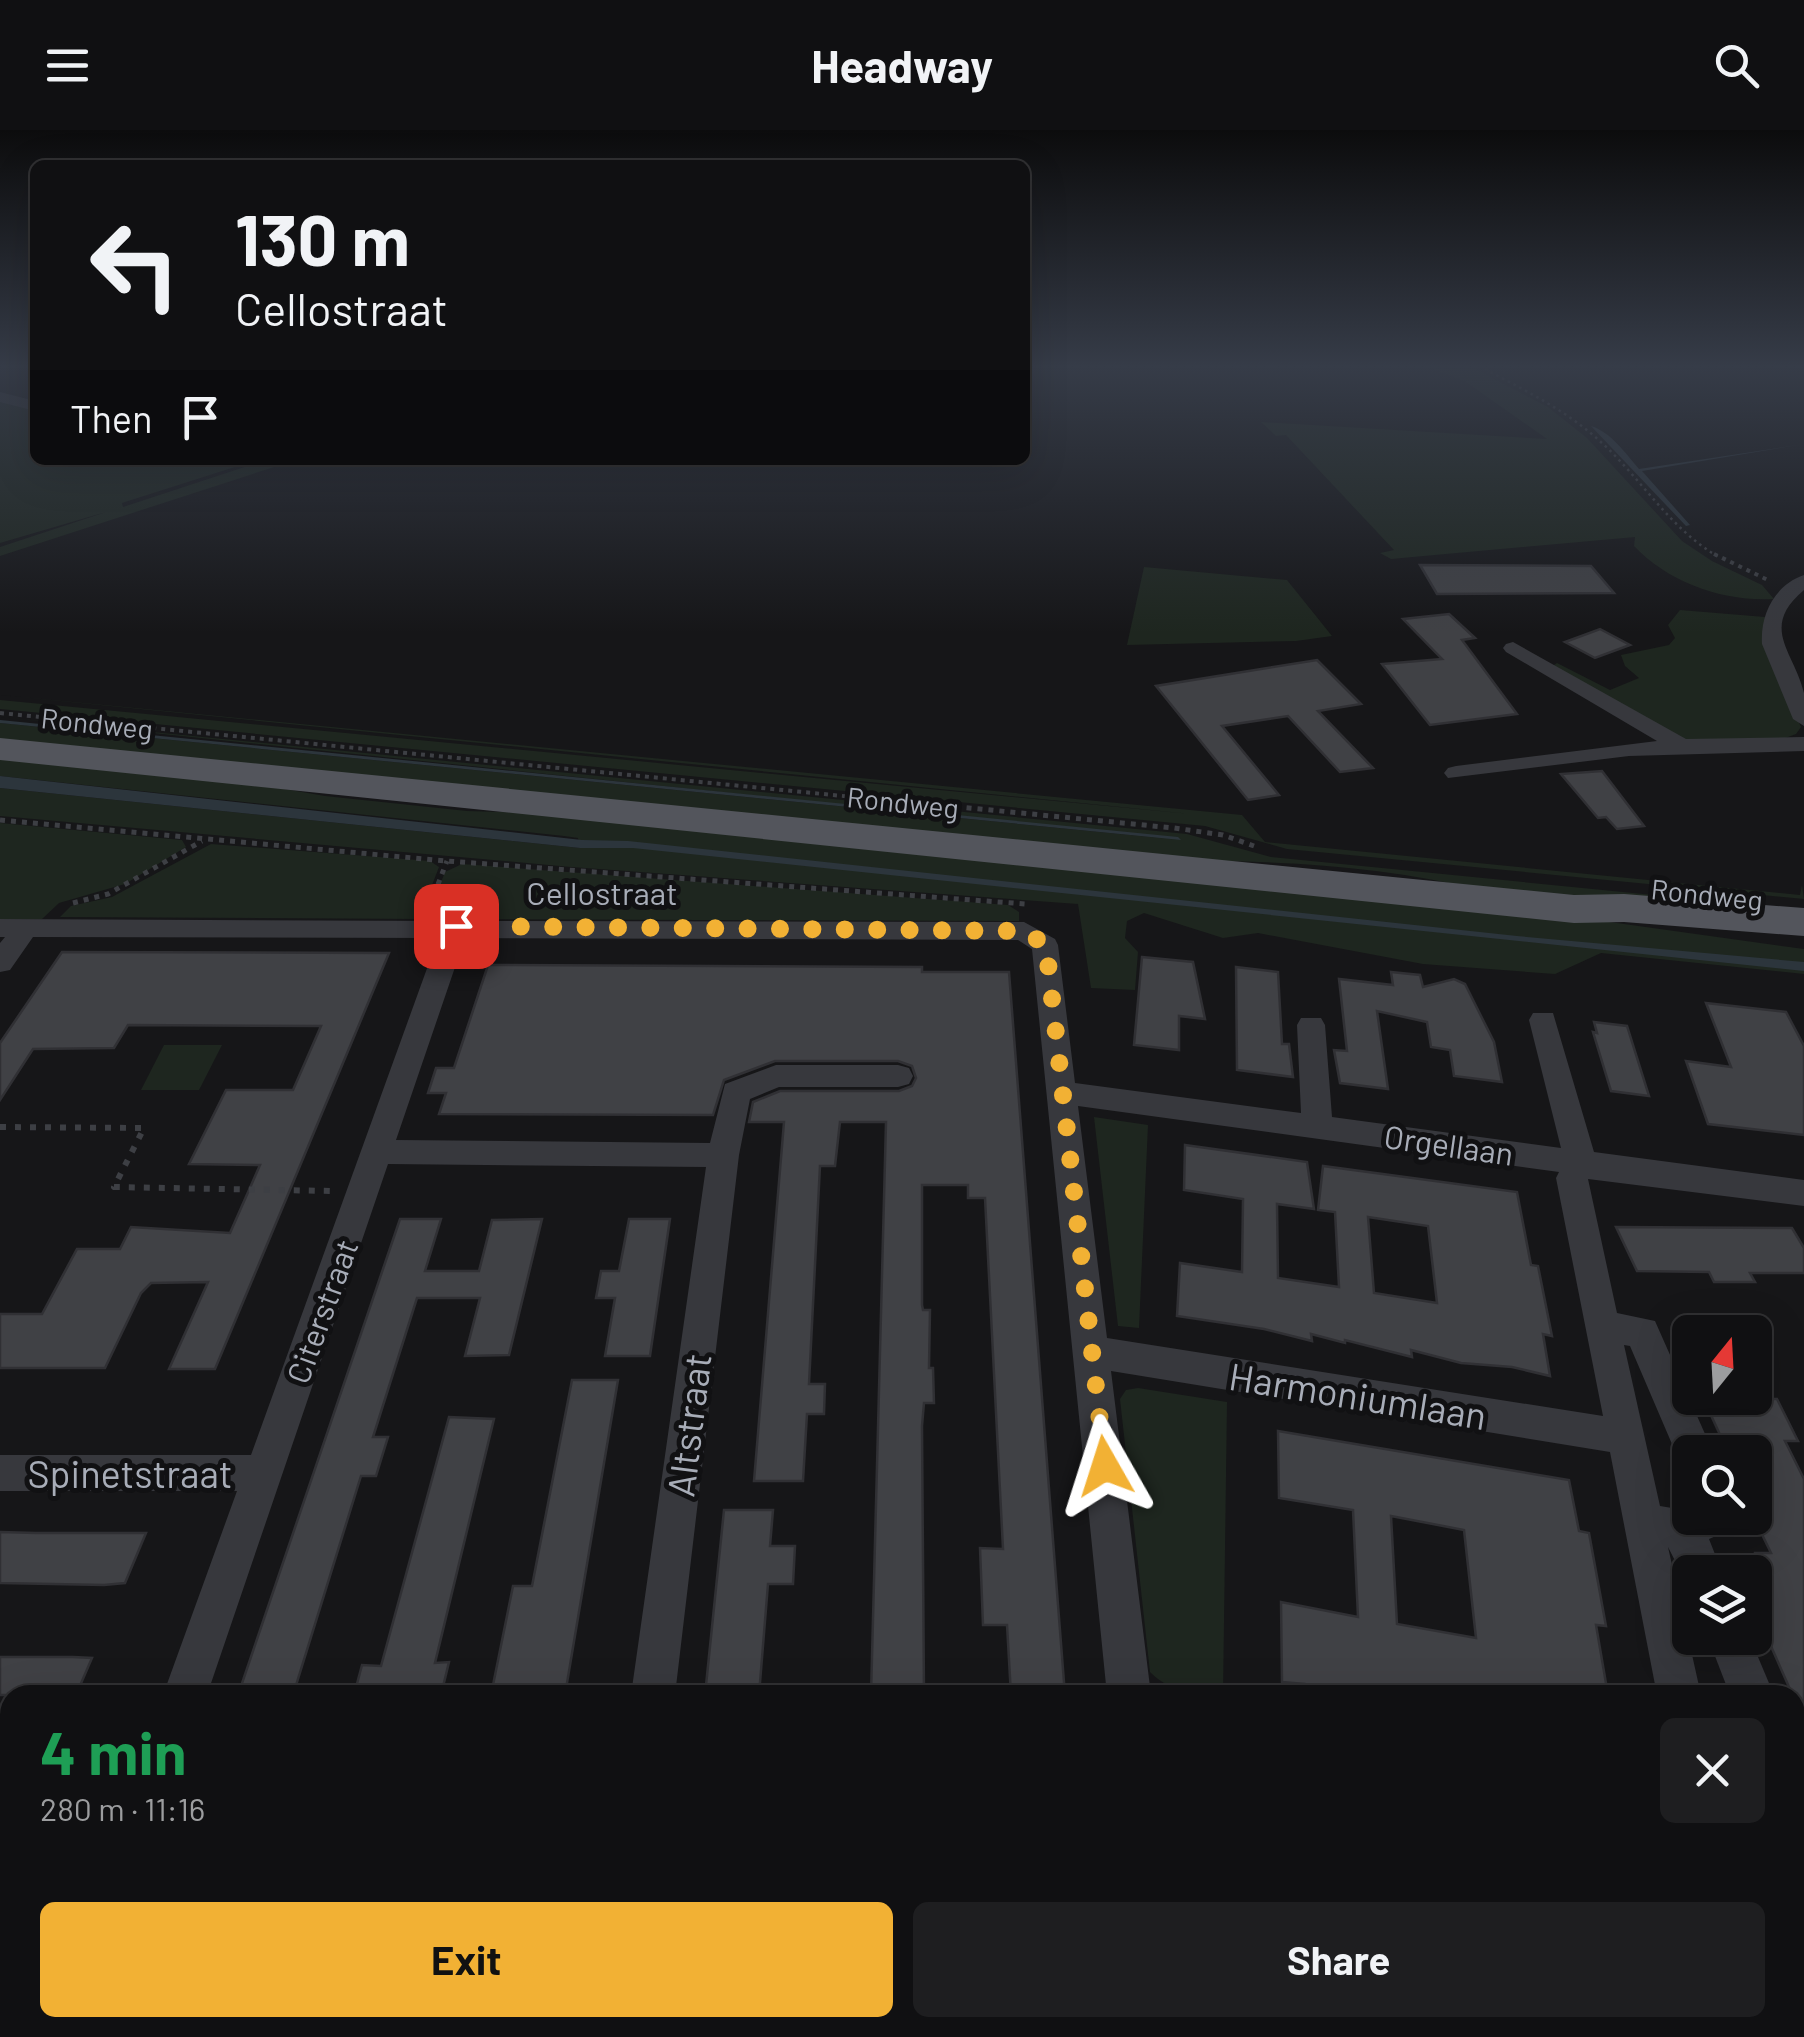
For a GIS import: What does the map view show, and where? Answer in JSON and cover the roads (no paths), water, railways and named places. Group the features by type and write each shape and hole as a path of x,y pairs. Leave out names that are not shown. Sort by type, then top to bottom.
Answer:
{"main road":[{"name":"Rondweg","path":"0,749 1574,909 1697,933 1804,945"},
{"name":"Rondweg","path":"1574,909 1624,908 1804,922"}],"street":[{"path":"1798,586 1775,608 1770,631 1804,719"},
{"path":"1513,648 1684,747"},
{"path":"1456,772 1528,760 1684,747 1804,744"},
{"name":"Cellostraat","path":"23,928 456,926 1024,931 1046,945 1061,1092"},
{"name":"Citerstraat","path":"188,1685 456,926"},
{"path":"0,963 23,928"},
{"path":"1543,1020 1582,1163 1572,1178 1676,1685"},
{"path":"1311,1025 1317,1125"},
{"name":"Altstraat","path":"654,1685 723,1154 736,1092 776,1076 898,1076"},
{"path":"1061,1092 1128,1685"},
{"name":"Orgellaan","path":"1061,1092 1804,1193"},
{"path":"378,1152 723,1154"},
{"path":"1601,1326 1642,1332 1687,1435"},
{"name":"Harmoniumlaan","path":"1093,1352 1623,1437"},
{"name":"Spinetstraat","path":"0,1473 261,1473"},
{"path":"1642,1523 1672,1524"},
{"path":"1736,1655 1748,1685"}]}
